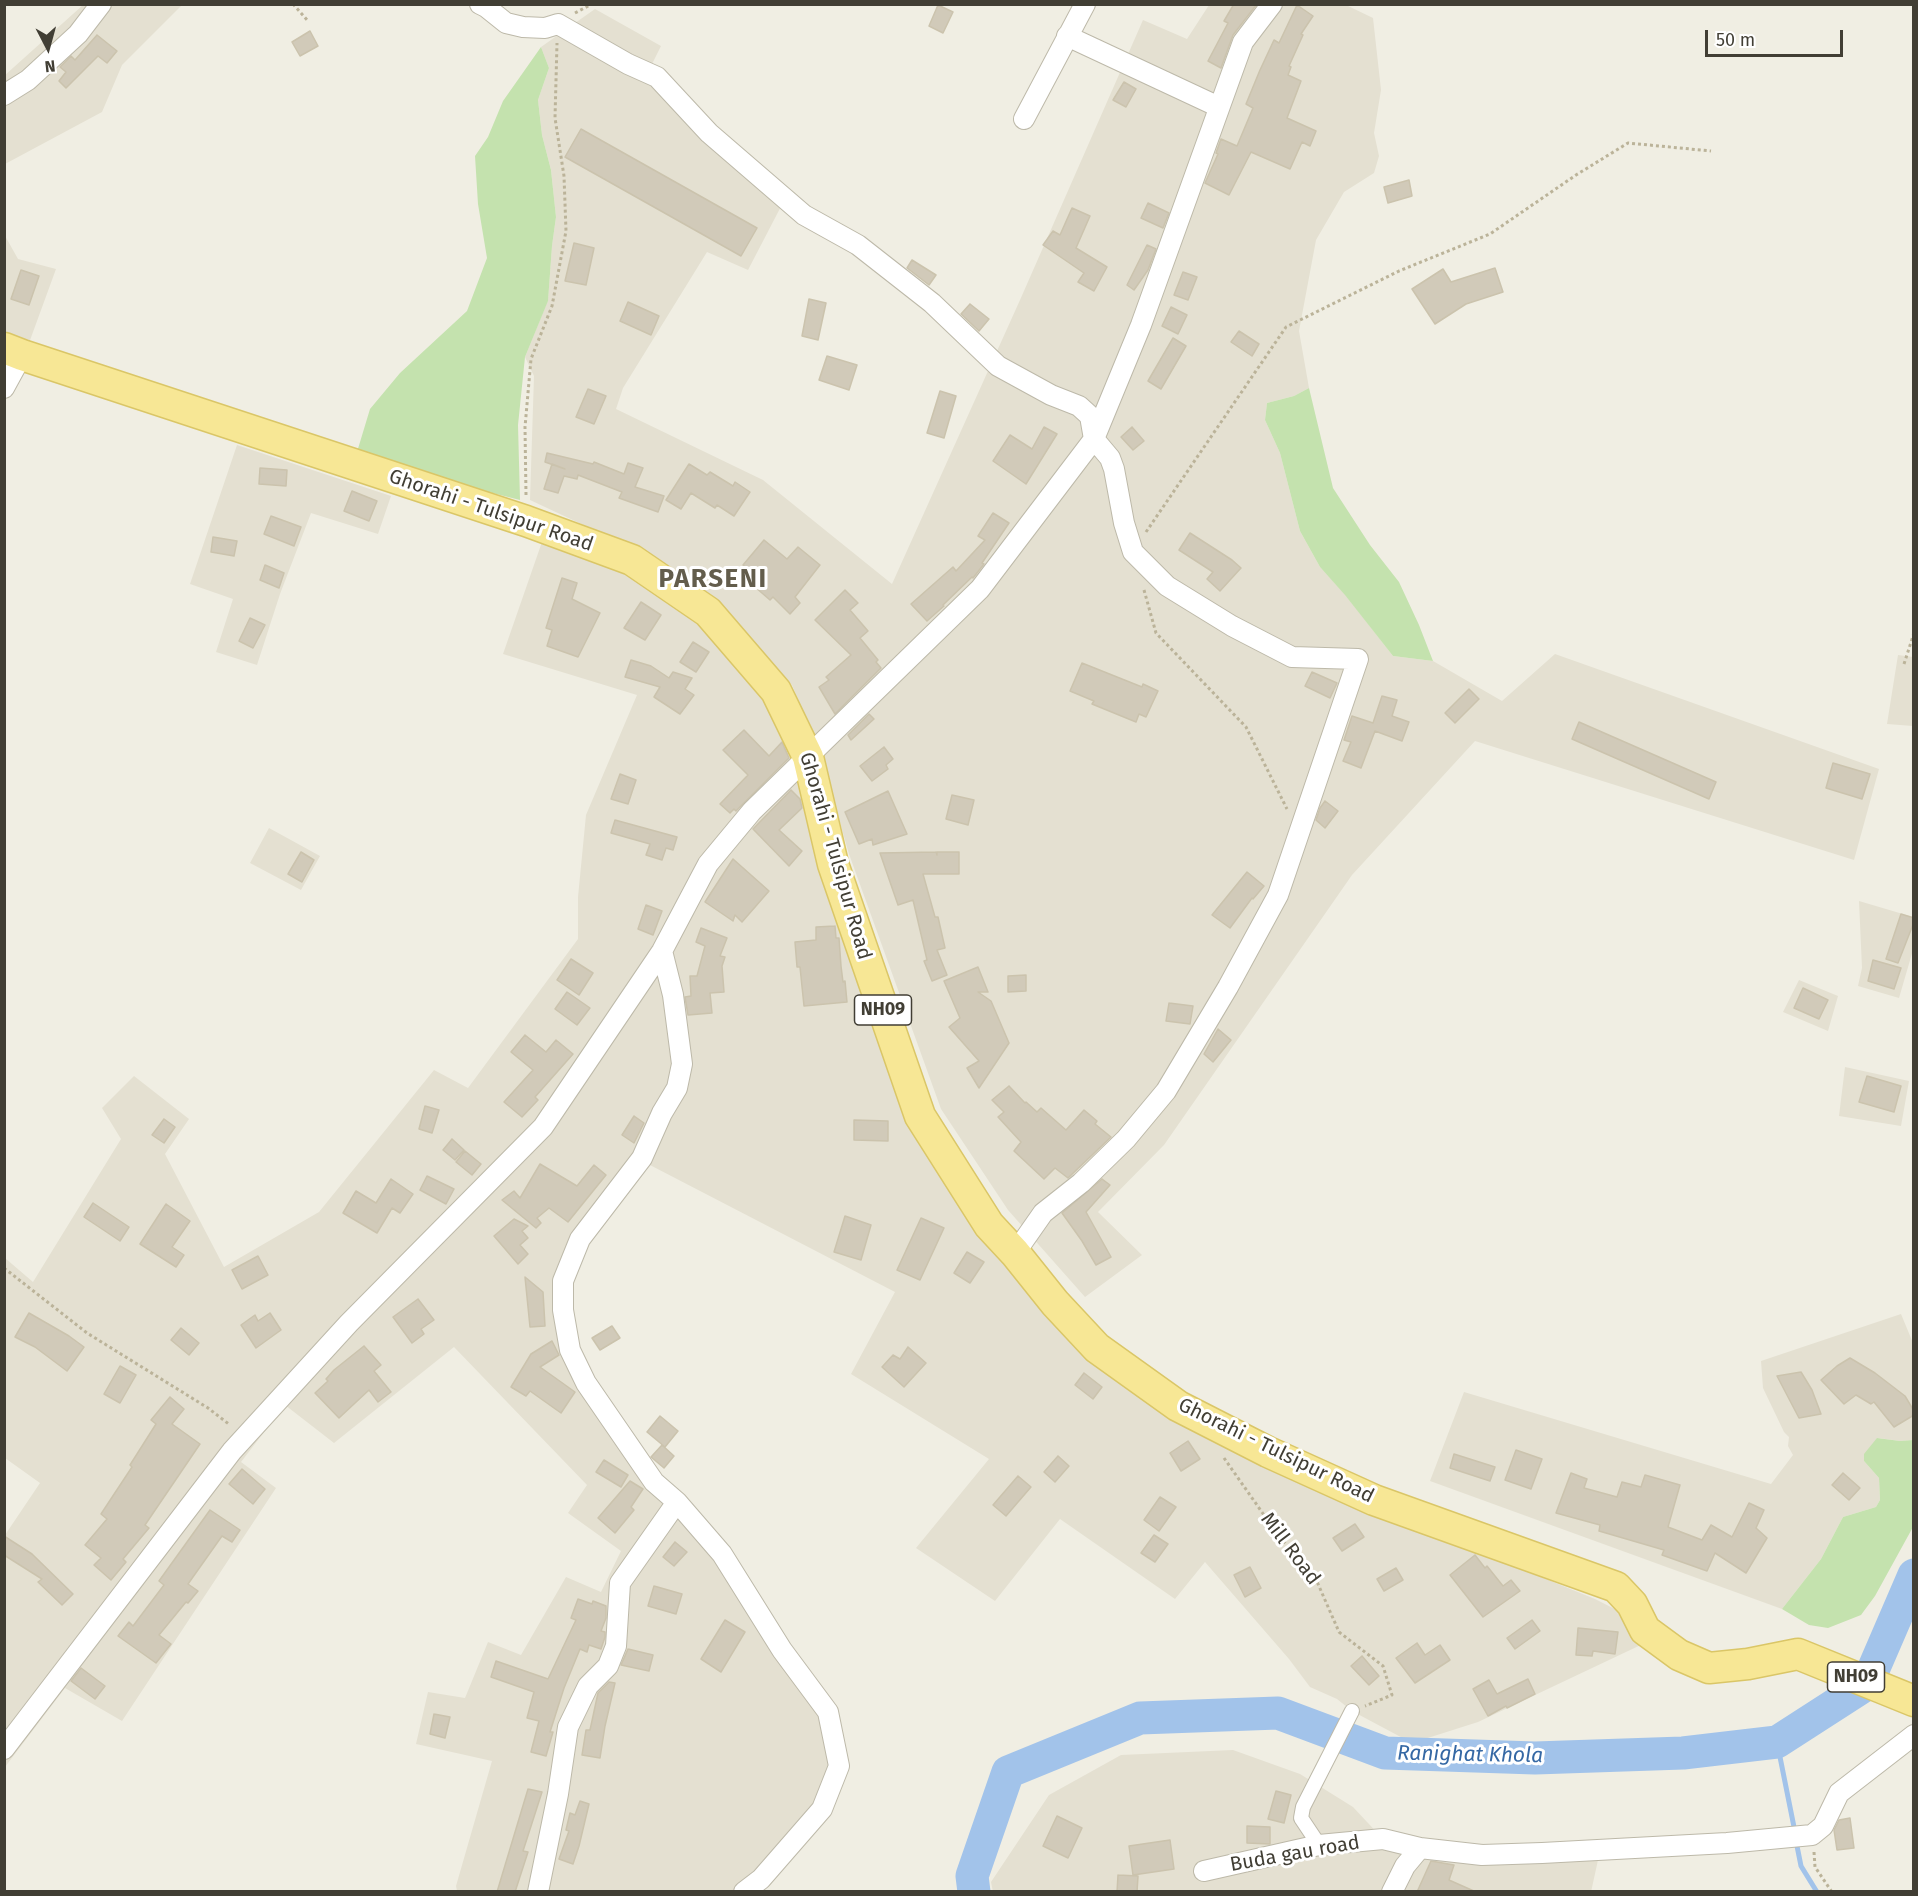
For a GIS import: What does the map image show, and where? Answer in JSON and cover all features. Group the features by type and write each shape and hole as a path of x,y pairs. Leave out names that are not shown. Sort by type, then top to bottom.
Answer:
{"main road":[{"name":"Ghorahi - Tulsipur Road","path":"13,352 526,521 632,560 708,612 776,690 808,757 834,864 920,1116 989,1225 1055,1303 1097,1348 1178,1406 1268,1452 1374,1500 1616,1587 1632,1604 1645,1630 1679,1655 1709,1668 1748,1664 1798,1654 1914,1701"}],"street":[{"path":"4,95 28,80 78,34 101,4"},
{"path":"480,4 506,23 523,27 545,28 558,24 628,64 657,77 709,133 804,215 858,246 932,303 998,366 1051,395 1079,406 1090,416 1094,439 1110,458 1124,523 1133,552 1167,586 1232,626 1292,657 1358,659 1278,895 1228,987 1166,1091 1126,1139 1081,1184 1043,1213 1015,1253"},
{"path":"1024,119 1085,4"},
{"path":"4,1749 225,1460 349,1323 543,1127 662,951 708,864 752,811 980,589 1094,439 1142,325 1243,42 1272,4"},
{"path":"1067,36 1219,107"},
{"path":"4,388 13,352"},
{"path":"662,951 672,996 682,1064 677,1088 662,1113 642,1158 580,1239 563,1281 563,1310 570,1350 586,1383 654,1482 677,1502 722,1554 782,1650 828,1712 839,1766 822,1809 761,1879 744,1892"},
{"path":"538,1892 558,1794 568,1727 588,1686 608,1666 616,1646 620,1583 677,1502"},
{"path":"1319,1845 1301,1818 1303,1807 1352,1711"},
{"path":"1812,1835 1823,1826 1839,1793 1914,1736"},
{"name":"Buda gau road","path":"1204,1871 1319,1845 1383,1839 1420,1848 1482,1855 1635,1849 1812,1835"},
{"path":"1392,1892 1405,1866 1420,1848"}],"path":[{"path":"293,4 308,21"},
{"path":"526,521 525,427 531,359 552,306 566,231 564,176 555,118 558,24 592,4"},
{"path":"1299,833 1246,727 1156,633 1133,552 1286,327 1399,271 1490,234 1576,175 1628,143 1711,151"},
{"path":"1904,664 1914,633"},
{"path":"4,1268 87,1333 208,1408 245,1437"},
{"name":"Mill Road","path":"1205,1420 1226,1461 1278,1535 1316,1577 1340,1632 1383,1666 1392,1695 1352,1711"},
{"path":"1812,1835 1815,1867 1832,1892"}],"shaded area":[{"path":"83,5 182,5 122,65 102,112 5,164 4,76"},
{"path":"1209,5 1346,5 1373,18 1381,90 1374,133 1379,156 1374,173 1344,192 1316,240 1299,331 1309,388 1294,396 1267,403 1265,420 1280,453 1300,531 1320,567 1345,594 1393,656 1433,661 1502,701 1555,654 1879,769 1854,860 1475,741 1352,875 1164,1145 1098,1212 1142,1255 1085,1297 1008,1210 941,1109 849,854 819,749 792,685 720,603 637,550 530,500 534,376 525,357 548,300 556,217 551,170 542,135 538,100 549,68 541,47 595,9 661,46 651,66 714,131 788,193 748,270 707,252 623,388 616,409 763,480 892,584 1143,20 1187,39"},
{"path":"4,234 18,259 56,269 29,343 5,332"},
{"path":"237,445 391,496 378,534 311,513 280,594 257,665 216,652 233,599 190,584"},
{"path":"543,539 632,566 700,613 770,692 915,1121 1090,1353 1408,1523 1595,1599 1664,1634 1478,1722 1412,1743 1352,1711 1337,1699 1310,1687 1289,1659 1205,1562 1175,1599 1060,1519 995,1601 916,1548 989,1459 851,1374 895,1292 648,1164 583,1241 568,1282 567,1310 589,1381 786,1648 843,1766 751,1892 457,1891 456,1886 492,1761 416,1744 428,1692 465,1698 488,1642 521,1655 566,1577 601,1592 621,1551 568,1513 587,1485 454,1347 334,1443 285,1405 241,1462 276,1488 122,1721 65,1688 5,1767 5,1535 40,1483 5,1458 5,1258 33,1282 121,1139 102,1108 134,1076 189,1119 165,1154 224,1267 319,1212 434,1070 468,1088 578,939 578,897 586,815 637,695 503,654"},
{"path":"1898,655 1913,657 1913,726 1887,724"},
{"path":"269,828 320,856 301,890 250,863"},
{"path":"1859,901 1913,917 1913,950 1899,998 1858,986 1862,968"},
{"path":"1799,980 1838,996 1828,1031 1783,1012"},
{"path":"1845,1067 1909,1081 1901,1126 1839,1116"},
{"path":"1901,1314 1913,1343 1913,1440 1878,1438 1864,1461 1879,1478 1880,1500 1876,1507 1843,1517 1821,1559 1782,1609 1430,1481 1464,1392 1771,1484 1793,1455 1788,1446 1789,1437 1784,1432 1763,1388 1761,1361"},
{"path":"1233,1750 1300,1774 1353,1807 1383,1839 1483,1860 1598,1860 1591,1892 993,1892 991,1882 1049,1795 1121,1755"}],"green space":[{"path":"541,47 549,68 538,100 542,135 551,170 556,217 548,301 525,357 518,425 520,500 449,482 357,452 370,409 400,373 467,311 487,258 478,204 475,156 488,137 503,101"},
{"path":"1309,388 1333,488 1370,545 1399,582 1433,661 1393,656 1320,567 1300,531 1280,453 1265,420 1267,403 1294,396"},
{"path":"1877,1438 1913,1440 1913,1527 1875,1596 1861,1615 1828,1628 1809,1625 1782,1609 1821,1559 1843,1517 1876,1507 1880,1500 1879,1478 1864,1461 1864,1454"}],"building":[{"path":"1234,4 1257,4 1233,35 1221,68 1208,61 1228,23 1224,21"},
{"path":"938,5 953,12 943,33 929,26"},
{"path":"1297,5 1313,16 1301,34 1303,35 1289,66 1291,67 1288,75 1301,81 1287,118 1316,131 1310,146 1302,142 1290,169 1251,152 1229,195 1205,183 1218,154 1216,153 1221,139 1237,146 1253,108 1246,104 1260,70 1274,40 1279,43"},
{"path":"310,31 318,46 300,56 292,42"},
{"path":"97,35 117,51 107,63 98,56 66,88 59,81 66,72 60,67 71,56 75,60"},
{"path":"1124,82 1136,89 1126,107 1113,100"},
{"path":"581,129 757,228 741,256 565,157"},
{"path":"1409,180 1412,196 1388,203 1384,187"},
{"path":"1148,203 1169,213 1163,228 1141,218"},
{"path":"1072,208 1090,216 1076,248 1107,267 1094,291 1078,282 1084,273 1043,245 1053,231 1060,235"},
{"path":"574,243 594,248 586,285 565,281"},
{"path":"1147,245 1156,249 1148,270 1134,290 1127,285"},
{"path":"912,260 936,275 929,285 907,268"},
{"path":"1495,268 1503,292 1466,304 1435,324 1412,289 1443,269 1451,282"},
{"path":"21,270 39,276 29,305 11,299"},
{"path":"1183,272 1197,277 1188,300 1174,295"},
{"path":"809,299 826,303 818,340 802,336"},
{"path":"628,302 659,316 651,335 620,321"},
{"path":"970,304 989,319 979,331 961,314"},
{"path":"1171,307 1187,315 1178,334 1162,326"},
{"path":"1239,331 1259,344 1252,356 1231,342"},
{"path":"1173,338 1186,346 1161,389 1148,381"},
{"path":"827,356 857,365 849,390 819,380"},
{"path":"588,389 606,396 594,424 576,417"},
{"path":"940,391 956,396 944,438 927,433"},
{"path":"1044,427 1057,434 1026,484 993,461 1010,435 1032,449"},
{"path":"1132,427 1144,441 1133,450 1121,437"},
{"path":"547,453 593,464 594,462 624,474 628,463 643,468 635,487 664,496 658,512 619,498 622,492 578,475 577,479 564,476 558,493 544,489 552,464 545,462"},
{"path":"689,464 707,475 710,472 733,486 735,482 750,492 734,516 717,505 715,508 691,493 681,509 666,500"},
{"path":"260,468 287,470 286,486 259,484"},
{"path":"352,491 377,501 369,521 344,511"},
{"path":"993,513 1009,523 982,563 984,564 973,578 927,621 911,604 953,567 956,571 985,540 978,536"},
{"path":"271,516 301,527 294,546 264,534"},
{"path":"1190,533 1241,568 1220,591 1207,579 1213,572 1179,550"},
{"path":"213,537 237,541 234,556 211,552"},
{"path":"764,540 787,559 798,547 820,565 795,597 800,603 790,614 773,597 770,600 755,587 761,581 743,565"},
{"path":"265,565 284,573 279,588 260,580"},
{"path":"562,578 577,583 572,599 600,613 578,657 547,646 552,630 546,628"},
{"path":"845,590 858,603 850,610 868,631 860,638 878,660 876,662 881,668 835,714 819,687 829,680 826,677 851,655 815,620"},
{"path":"641,602 661,615 645,640 624,628"},
{"path":"250,618 265,625 253,648 239,641"},
{"path":"693,642 709,652 696,672 680,662"},
{"path":"631,660 651,666 669,678 673,672 692,678 685,689 694,695 680,714 654,697 660,687 625,677"},
{"path":"1082,663 1158,691 1146,717 1139,714 1136,722 1092,704 1094,701 1070,691"},
{"path":"1312,672 1337,683 1330,698 1305,686"},
{"path":"1469,689 1479,699 1455,723 1445,713"},
{"path":"1382,696 1397,700 1392,716 1409,722 1402,741 1375,731 1361,768 1343,761 1351,742 1344,740 1352,716 1373,723"},
{"path":"869,714 874,719 851,740 848,735"},
{"path":"1579,722 1716,782 1709,799 1572,739"},
{"path":"744,730 769,756 782,742 789,758 736,811 734,809 730,813 720,804 748,775 723,750"},
{"path":"884,747 893,759 886,765 888,769 872,781 860,766"},
{"path":"1833,763 1870,774 1862,799 1826,788"},
{"path":"620,774 636,780 628,804 611,799"},
{"path":"791,790 800,799 802,808 779,830 802,851 789,866 753,829"},
{"path":"888,791 907,834 873,845 872,839 859,844 845,812"},
{"path":"952,795 974,800 968,825 946,819"},
{"path":"1325,801 1338,811 1325,828 1316,820"},
{"path":"615,820 677,837 673,850 666,848 662,860 646,855 650,844 611,833"},
{"path":"301,852 314,860 302,882 288,874"},
{"path":"936,852 937,855 937,852 959,852 959,874 923,874 935,917 938,917 945,948 937,950 947,975 932,981 924,961 927,960 913,900 898,905 880,853"},
{"path":"733,859 769,891 742,922 735,915 733,921 705,902"},
{"path":"1247,872 1264,886 1230,928 1212,915"},
{"path":"646,905 662,911 653,935 638,929"},
{"path":"1901,914 1914,918 1914,922 1898,963 1886,959"},
{"path":"835,926 836,938 839,938 847,1002 804,1006 795,942 816,940 816,927"},
{"path":"701,928 727,938 720,956 725,957 722,966 724,992 710,993 712,1013 688,1015 685,997 691,996 690,976 697,976 705,946 696,942"},
{"path":"571,959 593,973 579,995 557,980"},
{"path":"1873,960 1901,968 1894,989 1868,981"},
{"path":"978,967 988,992 978,992 991,1001 1009,1043 979,1088 967,1068 979,1061 949,1027 960,1018 944,981"},
{"path":"1026,975 1026,991 1008,992 1008,976"},
{"path":"1803,988 1828,1000 1819,1019 1794,1008"},
{"path":"567,992 590,1008 577,1025 555,1009"},
{"path":"1169,1003 1193,1006 1190,1024 1166,1021"},
{"path":"1218,1029 1231,1040 1213,1062 1204,1054"},
{"path":"525,1035 546,1052 556,1040 573,1054 535,1097 538,1100 522,1117 504,1102 533,1070 511,1052"},
{"path":"1867,1076 1901,1086 1894,1112 1859,1102"},
{"path":"1009,1086 1025,1103 1037,1112 1041,1108 1066,1130 1084,1110 1097,1121 1095,1124 1111,1137 1068,1178 1055,1168 1044,1179 1014,1151 1021,1142 998,1117 1004,1112 992,1100"},
{"path":"425,1106 439,1110 432,1133 419,1129"},
{"path":"634,1116 644,1123 634,1143 622,1135"},
{"path":"164,1119 175,1127 164,1143 152,1135"},
{"path":"854,1120 888,1121 888,1141 854,1140"},
{"path":"452,1139 464,1150 455,1160 443,1150"},
{"path":"465,1151 481,1164 472,1175 456,1162"},
{"path":"540,1164 577,1186 594,1165 606,1175 568,1222 549,1208 537,1218 541,1223 536,1228 502,1200 514,1191 520,1198"},
{"path":"427,1176 454,1189 446,1204 420,1190"},
{"path":"391,1179 413,1194 400,1213 392,1208 377,1233 343,1213 356,1191 376,1203"},
{"path":"1102,1179 1110,1185 1086,1212 1111,1257 1096,1265 1062,1213"},
{"path":"93,1203 129,1227 120,1241 84,1217"},
{"path":"166,1204 190,1221 172,1247 184,1255 176,1267 140,1244"},
{"path":"845,1216 871,1225 861,1260 834,1252"},
{"path":"921,1218 944,1228 920,1280 897,1270"},
{"path":"514,1219 528,1226 522,1231 528,1238 520,1245 528,1254 518,1264 494,1236"},
{"path":"967,1252 984,1262 970,1283 954,1273"},
{"path":"258,1256 268,1275 242,1289 232,1270"},
{"path":"525,1277 543,1292 545,1326 530,1327"},
{"path":"418,1299 434,1320 421,1329 424,1334 412,1343 393,1317"},
{"path":"29,1313 84,1347 67,1371 35,1347 15,1337"},
{"path":"270,1313 281,1330 256,1348 241,1325 255,1315 258,1321"},
{"path":"612,1326 620,1338 600,1350 592,1338"},
{"path":"181,1328 199,1343 189,1355 171,1340"},
{"path":"552,1341 559,1355 540,1367 575,1392 561,1413 530,1391 526,1396 511,1387 531,1354"},
{"path":"364,1346 381,1365 374,1371 391,1392 378,1402 369,1390 339,1418 315,1393 328,1381 326,1379 334,1370"},
{"path":"908,1347 926,1363 904,1387 882,1367 893,1355 900,1359"},
{"path":"1850,1358 1875,1373 1905,1396 1914,1415 1894,1427 1874,1402 1871,1404 1856,1395 1844,1404 1821,1380"},
{"path":"120,1366 136,1375 120,1403 104,1394"},
{"path":"1801,1372 1812,1390 1821,1414 1799,1418 1777,1376"},
{"path":"1084,1373 1102,1387 1093,1399 1075,1385"},
{"path":"170,1397 184,1409 172,1424 200,1444 145,1525 149,1528 123,1559 126,1562 111,1580 94,1565 101,1558 85,1545 107,1519 101,1514 132,1467 130,1465 156,1424 151,1420"},
{"path":"660,1416 678,1431 665,1447 647,1432"},
{"path":"1188,1441 1200,1459 1181,1471 1170,1453"},
{"path":"662,1445 674,1456 664,1468 651,1457"},
{"path":"1516,1450 1542,1459 1531,1489 1505,1480"},
{"path":"1454,1454 1495,1467 1490,1481 1450,1468"},
{"path":"1058,1456 1069,1466 1055,1482 1044,1472"},
{"path":"604,1460 628,1475 621,1487 596,1472"},
{"path":"242,1469 265,1489 253,1504 229,1484"},
{"path":"1571,1473 1587,1479 1584,1488 1617,1497 1622,1482 1641,1487 1645,1475 1680,1485 1668,1527 1702,1540 1711,1525 1732,1537 1749,1503 1764,1510 1756,1528 1767,1538 1746,1573 1715,1553 1707,1571 1662,1555 1664,1550 1599,1531 1600,1525 1556,1513"},
{"path":"1843,1473 1860,1488 1849,1500 1832,1485"},
{"path":"1018,1476 1031,1487 1006,1516 993,1505"},
{"path":"630,1481 643,1489 631,1507 634,1510 615,1533 598,1518"},
{"path":"1160,1497 1176,1507 1159,1531 1144,1520"},
{"path":"210,1510 240,1530 232,1542 222,1536 188,1584 198,1591 159,1635 171,1644 156,1663 118,1636 129,1622 133,1626 164,1585 159,1581"},
{"path":"1355,1524 1364,1537 1342,1551 1333,1538"},
{"path":"1154,1535 1168,1544 1155,1562 1141,1553"},
{"path":"4,1536 32,1554 73,1594 62,1605 38,1582 42,1579 4,1555"},
{"path":"675,1542 687,1552 674,1566 663,1557"},
{"path":"1475,1555 1503,1586 1511,1580 1520,1591 1483,1617 1450,1575"},
{"path":"1250,1567 1261,1588 1245,1597 1234,1575"},
{"path":"1396,1568 1403,1580 1384,1591 1377,1579"},
{"path":"654,1586 682,1594 676,1614 648,1606"},
{"path":"578,1599 606,1606 606,1618 601,1631 605,1632 605,1637 601,1649 589,1645 587,1652 580,1649 550,1732 553,1732 546,1756 531,1752 539,1721 527,1718 534,1692 491,1677 496,1661 548,1679 576,1620 571,1618"},
{"path":"725,1620 745,1632 721,1672 701,1659"},
{"path":"1532,1620 1540,1631 1515,1649 1507,1638"},
{"path":"1578,1628 1618,1632 1615,1654 1593,1651 1592,1656 1576,1655"},
{"path":"1417,1643 1425,1655 1440,1645 1450,1660 1415,1683 1396,1658"},
{"path":"628,1649 653,1655 649,1671 621,1665"},
{"path":"1362,1656 1379,1676 1369,1685 1351,1666"},
{"path":"81,1668 105,1686 95,1699 71,1681"},
{"path":"1528,1679 1535,1694 1488,1716 1473,1689 1489,1680 1497,1694"},
{"path":"609,1682 615,1683 600,1758 582,1755 586,1730 590,1730 598,1693"},
{"path":"434,1714 450,1717 445,1738 430,1734"},
{"path":"528,1789 542,1792 523,1851 528,1852 515,1892 497,1892"},
{"path":"1276,1791 1291,1795 1284,1823 1268,1819"},
{"path":"580,1801 589,1804 573,1864 559,1859 569,1831 566,1830 570,1813 575,1815"},
{"path":"1057,1816 1082,1828 1068,1858 1043,1846"},
{"path":"1850,1818 1854,1848 1837,1850 1834,1830 1839,1820"},
{"path":"1247,1826 1270,1827 1270,1844 1247,1843"},
{"path":"1170,1840 1174,1869 1133,1875 1129,1846"},
{"path":"1431,1861 1454,1865 1449,1880 1476,1892 1417,1892"},
{"path":"1118,1875 1138,1876 1137,1892 1117,1892"}],"waterway":[{"name":"Ranighat Khola","path":"974,1892 972,1876 1008,1772 1140,1718 1278,1713 1385,1753 1535,1758 1683,1753 1777,1742 1867,1684 1914,1575"},
{"path":"1777,1742 1795,1832"},
{"path":"1796,1841 1801,1866 1817,1892"}],"district":[{"name":"PARSENI","path":"713,580"}]}
